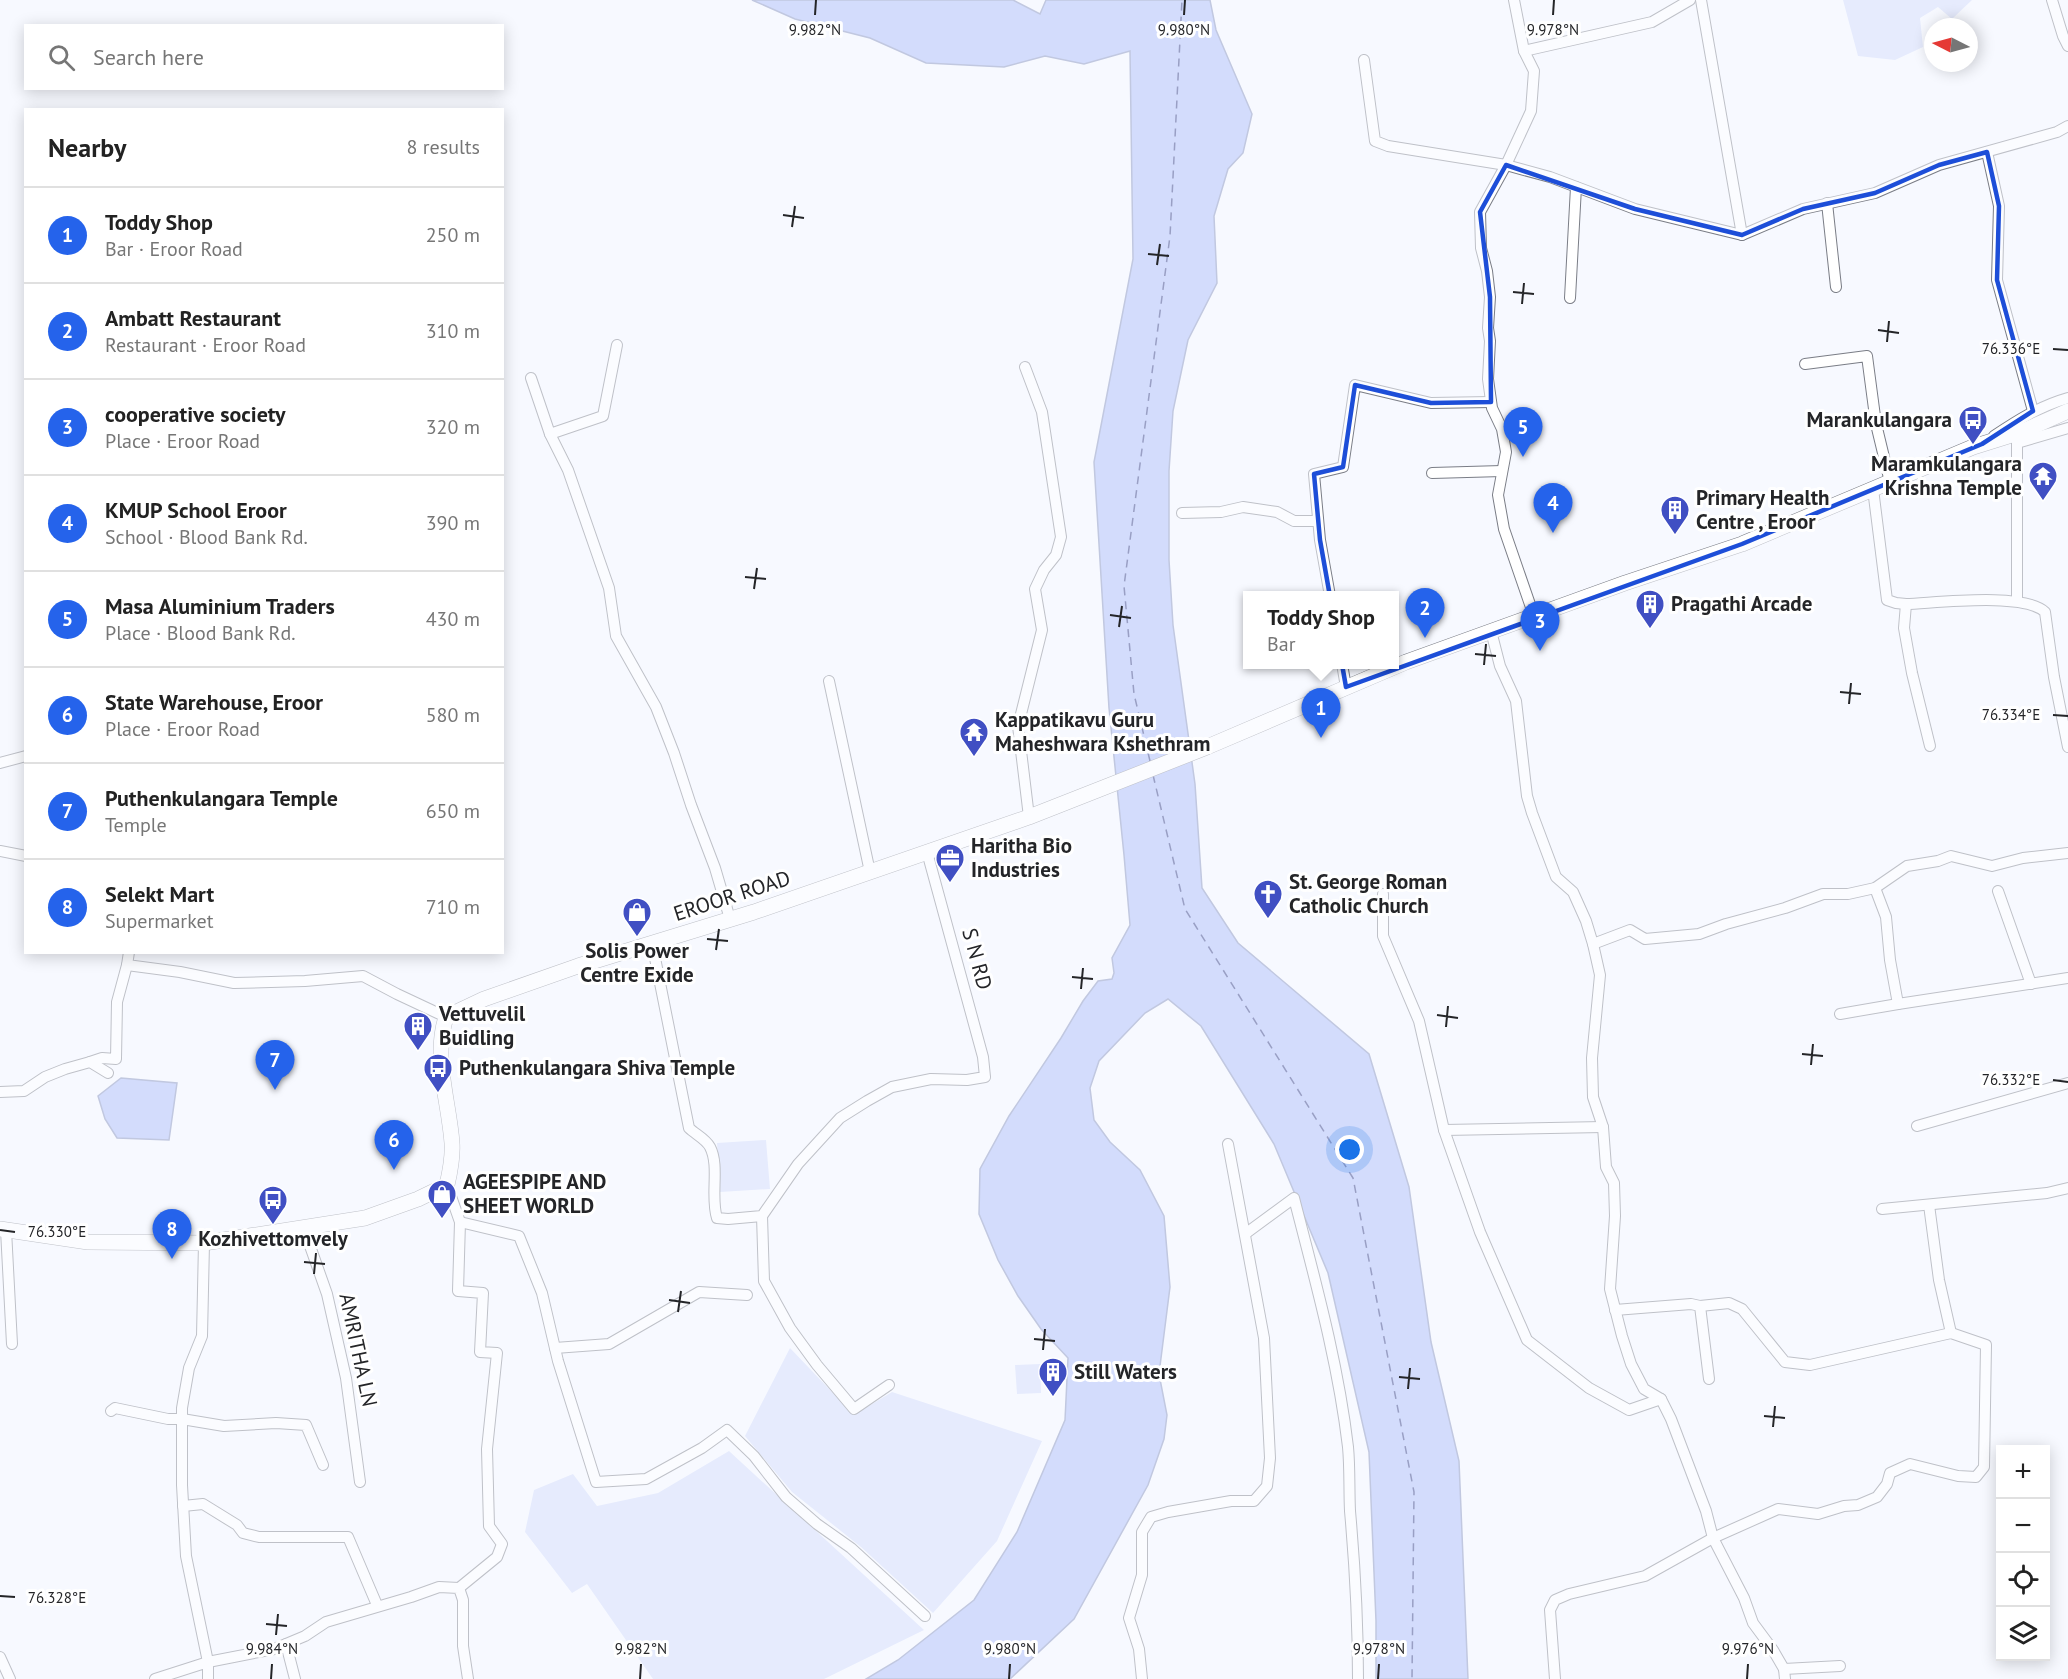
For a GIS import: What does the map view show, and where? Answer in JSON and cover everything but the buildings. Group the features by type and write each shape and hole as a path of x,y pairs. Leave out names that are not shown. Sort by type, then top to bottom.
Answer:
{"main road":[{"path":"1399,665 1742,544 1982,444 2021,432 2068,411"},
{"path":"1346,687 1389,669"},
{"name":"EROOR ROAD","path":"446,1017 484,999 587,963 730,919 1070,802 1207,747 1346,687"},
{"path":"3,1229 88,1242 204,1243 365,1218 418,1199 447,1185 453,1145 440,1056 446,1017"}],"street":[{"path":"1514,0 1524,51 1534,71 1531,111 1506,165 1480,212 1481,248 1490,297 1488,379 1492,408 1502,429 1506,452 1498,495 1504,529 1534,616"},
{"path":"1524,51 1652,22 1690,0"},
{"path":"1701,0 1742,235"},
{"path":"2052,0 2068,46"},
{"path":"1364,60 1375,141 1388,146 1506,165 1550,177 1635,209 1742,235 1803,209 1875,193 1939,165 2058,132 2068,126"},
{"path":"1987,152 1999,206 1997,280 2033,411"},
{"path":"1570,298 1576,187"},
{"path":"1827,204 1836,287"},
{"path":"550,434 603,416 617,345"},
{"path":"1805,364 1867,356 1876,424 1890,482"},
{"path":"1025,367 1042,412 1061,537 1056,555 1044,570 1035,589 1042,630 1018,726 1029,817"},
{"path":"531,378 550,434 568,470 609,588 616,636 656,707 667,734 715,868 730,919"},
{"path":"1329,591 1318,521 1314,474 1344,467 1355,385 1431,403 1491,402"},
{"path":"1982,444 2033,411 2068,398"},
{"path":"2017,601 2017,443 2068,428"},
{"path":"1432,473 1502,471"},
{"path":"1873,489 1887,600 1906,604 2017,601 2039,606 2045,612 2054,677 2068,747"},
{"path":"1182,513 1221,512 1244,507 1277,512 1294,521 1318,521"},
{"path":"1906,604 1904,628 1912,673 1930,746"},
{"path":"1491,631 1500,666 1516,701 1527,796 1532,813 1556,877 1573,892 1593,944 1600,975 1592,1058 1593,1097 1603,1127 1606,1167 1614,1183 1615,1216 1610,1289 1631,1364 1644,1389 1660,1399 1680,1440 1706,1511 1713,1538 1744,1598 1753,1623 1773,1650 1784,1674 1840,1666"},
{"path":"1343,669 1346,687"},
{"path":"829,681 870,872"},
{"path":"0,763 24,757"},
{"path":"0,850 24,856"},
{"name":"S N RD","path":"762,1215 798,1164 840,1118 867,1101 891,1087 931,1079 967,1080 985,1077 983,1057 927,852"},
{"path":"1593,944 1630,930 1645,939 1699,934 1823,894 1848,894 1875,888 1907,867 1938,861 1950,856 1992,866 2023,858 2068,853"},
{"path":"1875,888 1886,917 1890,960 1898,1004"},
{"path":"1998,891 2031,984"},
{"path":"1383,894 1383,936 1419,1022 1444,1130 1480,1232 1527,1340 1589,1388 1629,1410 1660,1399"},
{"path":"652,943 689,1128 710,1147 714,1161 714,1210 717,1218 762,1215 764,1281 790,1328 854,1409 890,1385"},
{"path":"0,1092 24,1091 45,1077 65,1069 102,1058 116,1059 117,1002 129,954"},
{"path":"127,965 180,972 234,983 305,981 363,976 446,1017"},
{"path":"1840,1014 2068,978"},
{"path":"90,1062 108,1073"},
{"path":"1917,1126 2068,1083"},
{"path":"1444,1130 1603,1127"},
{"path":"1142,1679 1139,1649 1129,1618 1142,1575 1142,1532 1151,1517 1231,1501 1254,1500 1267,1486 1270,1458 1264,1338 1228,1144"},
{"path":"155,1679 208,1662 274,1649 305,1636 326,1622 377,1605 439,1587 459,1588 497,1557 502,1544 489,1526 487,1449 497,1353 480,1352 483,1293 458,1291 460,1222 447,1185"},
{"path":"1882,1209 2037,1194 2068,1188"},
{"path":"1245,1234 1294,1198 1326,1321 1348,1448 1359,1639 1358,1679"},
{"path":"1929,1205 1939,1280 1951,1333"},
{"path":"460,1222 519,1236 542,1293 555,1348 596,1482 646,1479 702,1448 727,1430 754,1456 786,1497 817,1524 851,1548 925,1616"},
{"path":"3,1229 12,1344"},
{"name":"AMRITHA LN","path":"300,1229 327,1294 346,1378 360,1482"},
{"path":"204,1243 202,1336 189,1368 182,1419 186,1556 208,1662 208,1679"},
{"path":"555,1348 609,1344 699,1292 747,1295"},
{"path":"1555,1679 1550,1610 1555,1600 1645,1576 1713,1538 1778,1509 1818,1514 1845,1506 1858,1505 1877,1497 1887,1484 1890,1473 1910,1464 1958,1476 1976,1477 1984,1467 1986,1345 1951,1333 1810,1365 1785,1362 1742,1309 1728,1303 1615,1310"},
{"path":"1700,1306 1709,1379"},
{"path":"111,1411 115,1408 168,1419 224,1426 276,1423 306,1425 323,1465"},
{"path":"183,1506 203,1504 237,1525 243,1533 259,1537 348,1537 377,1605"},
{"path":"459,1588 463,1600 463,1646 468,1679"},
{"path":"286,1644 295,1679"},
{"path":"0,1657 10,1679"}],"highlighted area":[{"path":"1987,152 1999,206 1997,280 2033,411 1982,444 1742,544 1346,687 1320,540 1314,474 1343,467 1355,385 1431,403 1491,402 1490,297 1480,212 1506,165 1635,209 1742,235 1803,209 1875,193 1939,165"}],"shaded area":[{"path":"1843,0 1972,0 1953,18 1938,7 1920,18 1923,47 1895,60 1858,56"},
{"path":"766,1140 770,1189 720,1192 717,1143"},
{"path":"790,1348 854,1415 892,1392 1042,1441 997,1541 933,1613 861,1547 792,1492 745,1436"},
{"path":"1040,1364 1041,1393 1017,1394 1015,1365"},
{"path":"729,1451 924,1630 824,1679 653,1679 587,1584 572,1593 525,1532 534,1490 573,1474 597,1506 658,1493"}],"water":[{"path":"752,0 1013,0 1040,14 1046,0 1210,0 1216,30 1252,114 1243,153 1228,169 1214,216 1217,283 1188,340 1173,411 1169,471 1169,560 1173,625 1195,784 1202,888 1238,943 1369,1054 1409,1187 1431,1342 1459,1461 1468,1679 1376,1679 1369,1452 1328,1273 1274,1144 1201,1026 1168,999 1145,1013 1099,1061 1090,1088 1094,1120 1110,1142 1140,1170 1164,1216 1170,1287 1159,1374 1167,1415 1164,1439 1148,1485 1074,1619 1010,1679 866,1679 898,1660 974,1600 1017,1532 1065,1420 1068,1358 1041,1329 1018,1296 998,1260 979,1214 980,1169 1009,1116 1083,1001 1098,981 1112,979 1114,973 1112,958 1130,925 1109,708 1094,462 1133,259 1130,51 1084,64 1045,56 1004,67 926,63 870,38 795,19"},
{"path":"121,1078 177,1083 169,1140 117,1138 105,1119 98,1096"}],"ferry route":[{"path":"1150,761 1134,694 1124,586 1170,236 1182,0"},
{"path":"1153,775 1185,909 1353,1178 1414,1492 1412,1679"}],"place":[{"name":"Marankulangara","path":"1973,446"},
{"name":"Masa Aluminium Traders","path":"1523,457"},
{"name":"Maramkulangara Krishna Temple","path":"2043,502"},
{"name":"KMUP School Eroor","path":"1553,533"},
{"name":"Primary Health Centre , Eroor","path":"1675,536"},
{"name":"Pragathi Arcade","path":"1650,630"},
{"name":"Ambatt Restaurant","path":"1425,638"},
{"name":"cooperative society","path":"1540,651"},
{"name":"Toddy Shop","path":"1321,738"},
{"name":"Kappatikavu Guru Maheshwara Kshethram","path":"974,758"},
{"name":"Haritha Bio Industries","path":"950,884"},
{"name":"St. George Roman Catholic Church","path":"1268,920"},
{"name":"Solis Power Centre Exide","path":"637,938"},
{"name":"Vettuvelil Buidling","path":"418,1052"},
{"name":"Puthenkulangara Temple","path":"275,1090"},
{"name":"Puthenkulangara Shiva Temple","path":"438,1094"},
{"name":"State Warehouse, Eroor","path":"394,1170"},
{"name":"AGEESPIPE AND SHEET WORLD","path":"442,1220"},
{"name":"Kozhivettomvely","path":"273,1226"},
{"name":"Selekt Mart","path":"172,1259"},
{"name":"Still Waters","path":"1053,1398"}]}
